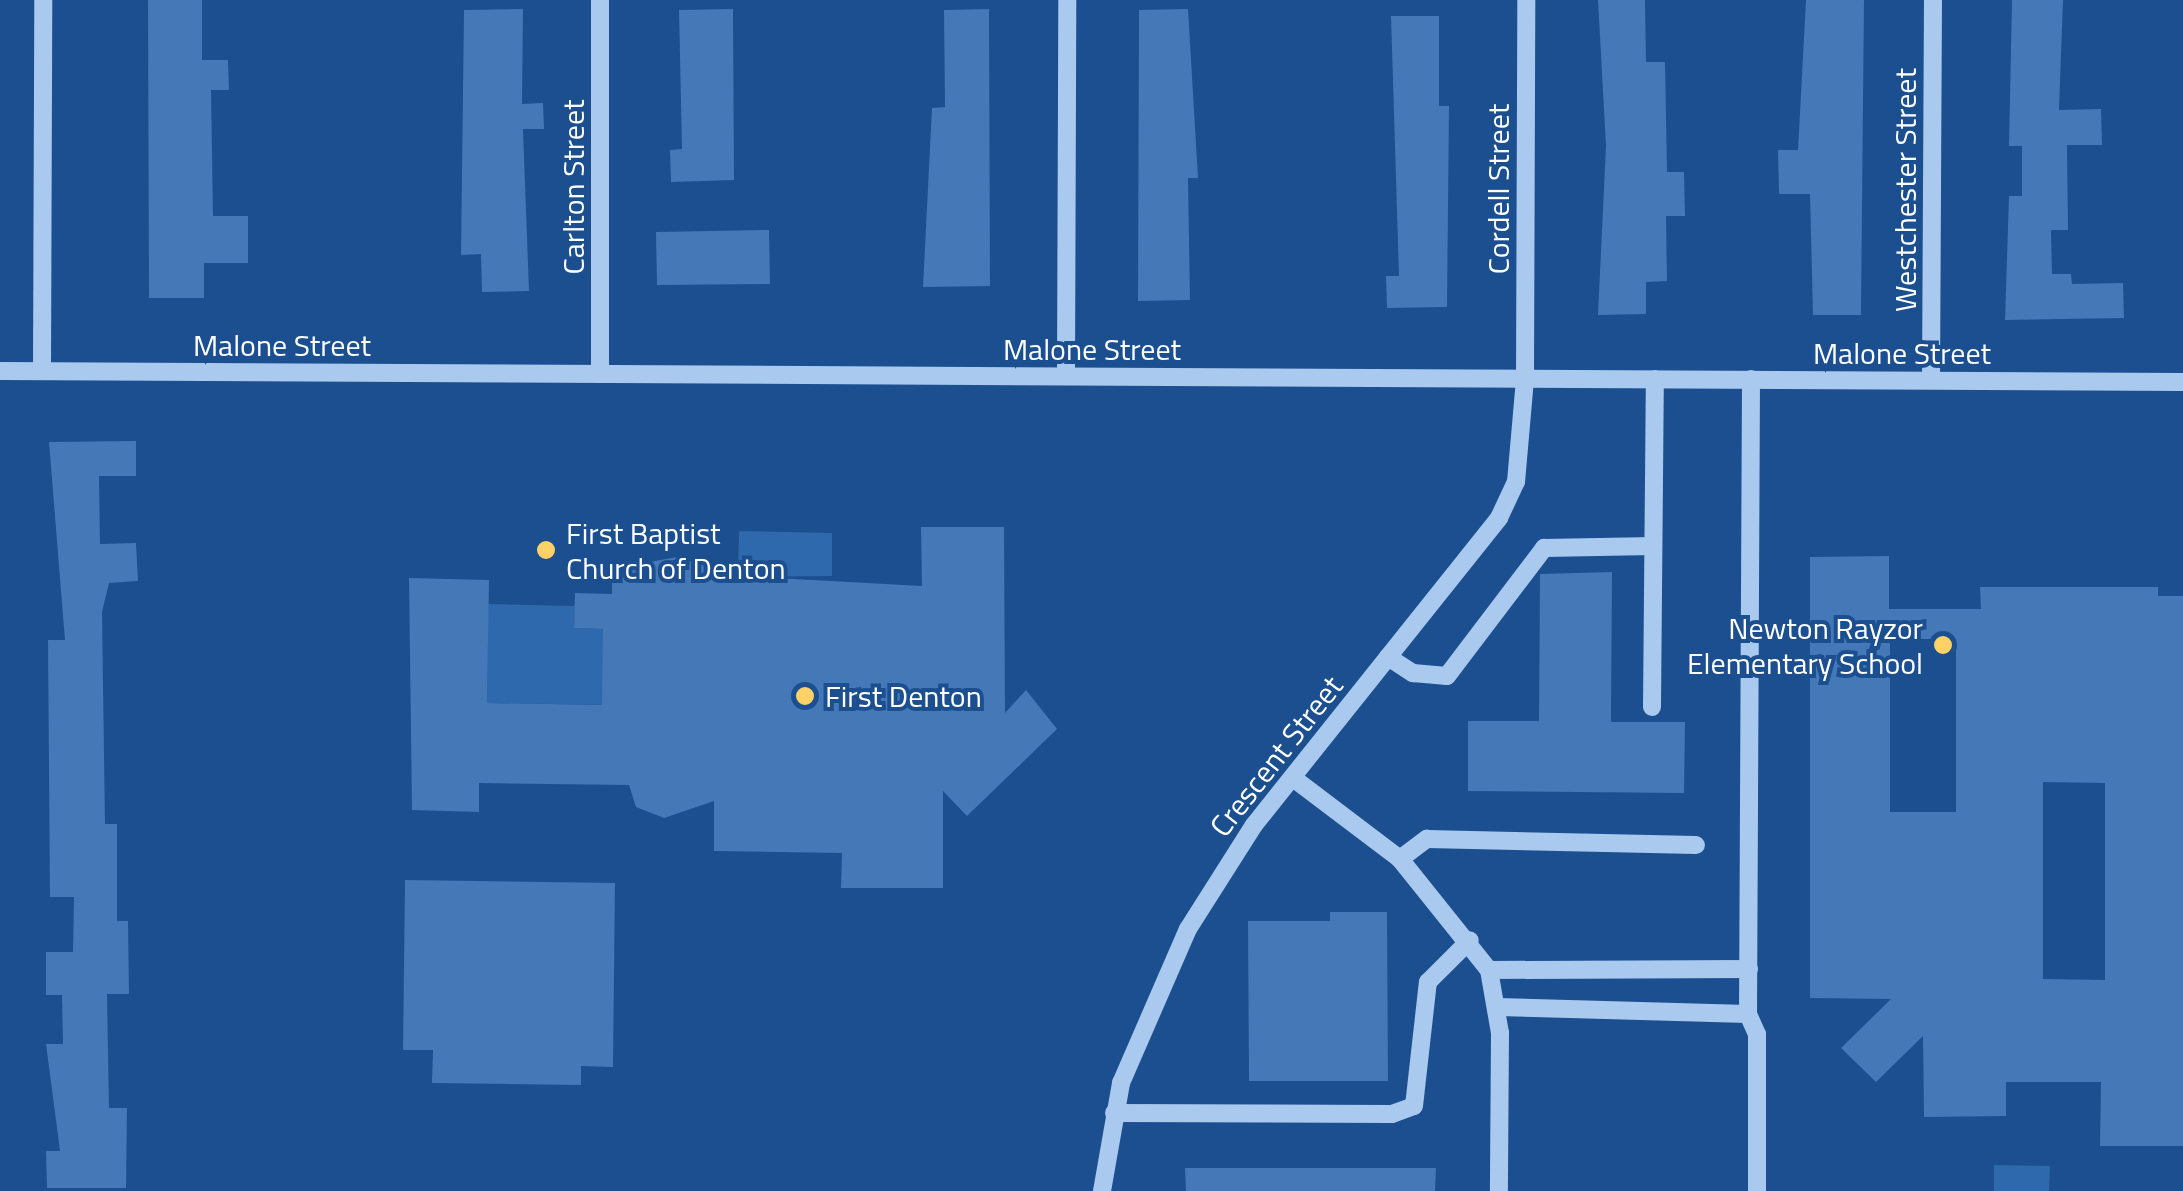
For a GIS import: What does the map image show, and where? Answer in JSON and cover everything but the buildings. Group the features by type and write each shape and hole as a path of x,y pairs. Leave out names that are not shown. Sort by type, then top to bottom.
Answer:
{"street":[{"path":"42,371 43,0"},
{"name":"Carlton Street","path":"600,0 600,374"},
{"path":"1066,376 1067,0"},
{"name":"Cordell Street","path":"1525,378 1526,0"},
{"name":"Westchester Street","path":"1931,380 1933,0"},
{"name":"Malone Street","path":"0,371 2183,382"},
{"name":"Crescent Street","path":"1102,1191 1114,1113 1188,930 1293,778 1498,518 1516,482 1525,378"},
{"path":"1652,708 1655,379"},
{"path":"1751,380 1748,1014 1757,1034 1758,1191"},
{"path":"1388,657 1413,673 1448,676 1544,548 1653,546"},
{"path":"1293,778 1400,860 1470,940 1489,970 1498,1007 1499,1191"},
{"path":"1400,860 1427,839 1696,845"},
{"path":"1114,1113 1392,1114 1414,1106 1428,982 1470,940"},
{"path":"1489,970 1749,969"},
{"path":"1498,1007 1748,1014"}],"shaded area":[{"path":"739,531 832,533 832,576 738,577"},
{"path":"488,604 575,606 574,628 603,629 610,705 487,703"},
{"path":"1994,1165 2050,1166 2049,1191 1994,1191"}],"place":[{"name":"First Baptist Church of Denton","path":"546,550"},
{"name":"Newton Rayzor Elementary School","path":"1943,645"},
{"name":"First Denton","path":"805,696"}]}
